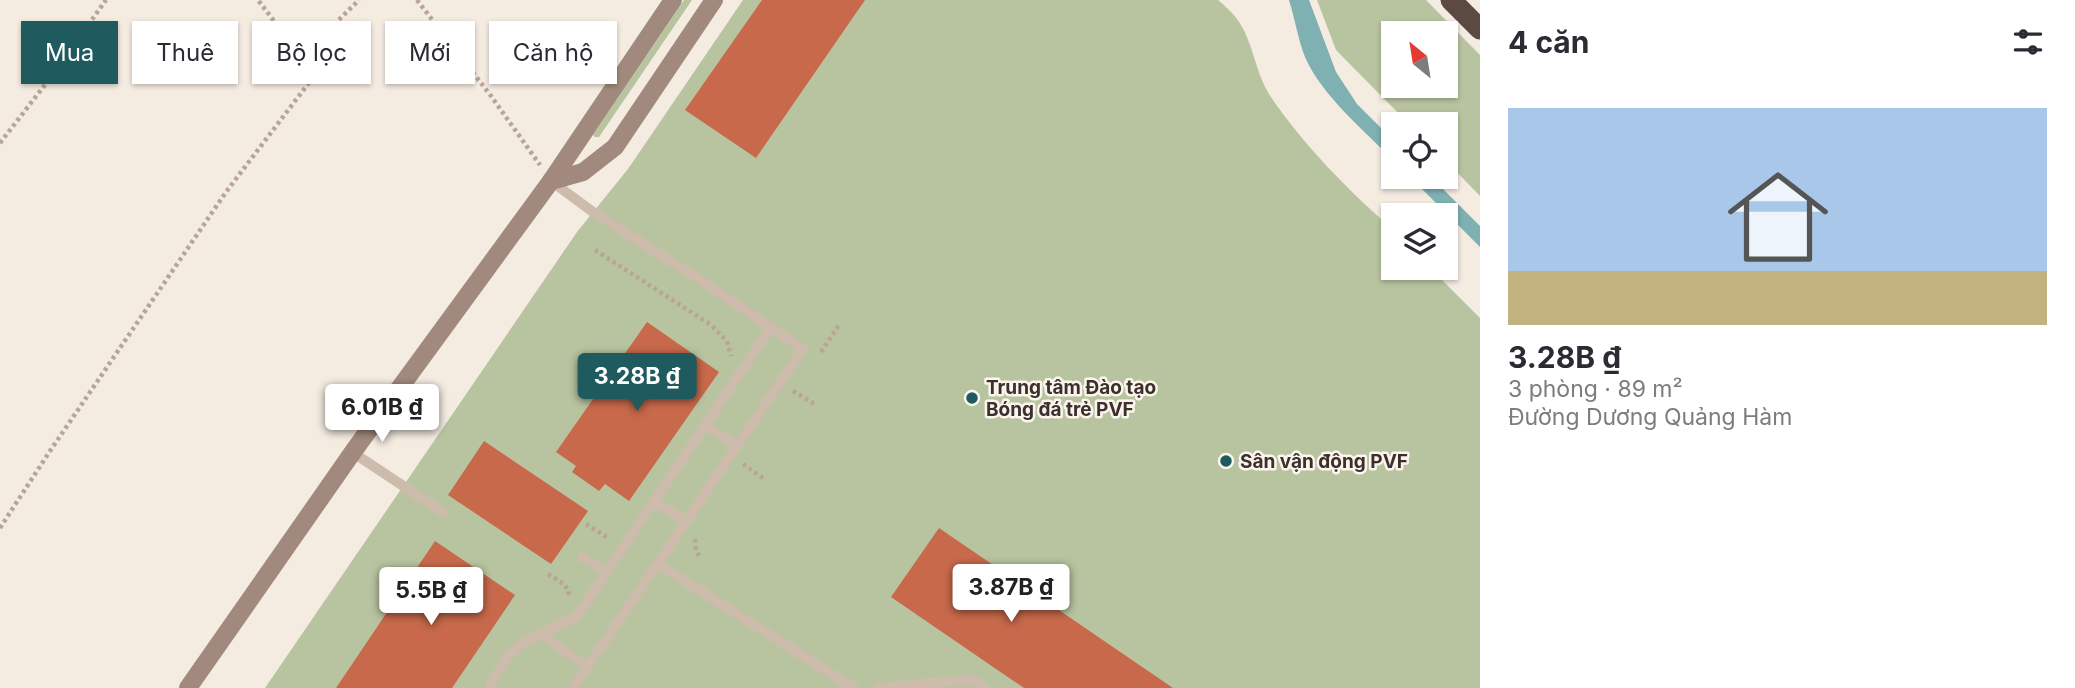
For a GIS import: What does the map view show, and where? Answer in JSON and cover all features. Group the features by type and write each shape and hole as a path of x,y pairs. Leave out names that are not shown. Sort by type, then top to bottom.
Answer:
{"highway":[{"path":"1451,0 1480,29"}],"main road":[{"path":"188,688 352,452 551,181 673,0"},
{"path":"551,181 583,172 615,147 714,0"}],"lane":[{"path":"551,181 593,212 803,349 573,688"},
{"path":"491,688 506,658 522,644 577,616 771,327"},
{"path":"705,425 734,450"},
{"path":"352,452 444,513"},
{"path":"654,501 685,521"},
{"path":"582,557 607,571"},
{"path":"658,564 854,688"},
{"path":"542,635 587,667"},
{"path":"879,688 972,679 984,688"}],"path":[{"path":"0,143 106,0"},
{"path":"258,0 274,21"},
{"path":"338,21 359,0"},
{"path":"417,0 491,96 551,181"},
{"path":"0,528 226,192 308,84"},
{"path":"595,250 711,325 727,341 732,354 728,363"},
{"path":"780,383 816,405"},
{"path":"734,450 766,480"},
{"path":"586,524 605,536 612,536"}],"green space":[{"path":"684,0 692,0 599,137 595,137 593,135"},
{"name":"Trung tâm Đào tạo Bóng đá trẻ PVF","path":"743,0 1218,0 1235,16 1242,28 1264,85 1281,112 1326,166 1381,218 1381,280 1442,280 1480,318 1480,688 265,688 577,232 628,169"},
{"path":"1317,0 1426,0 1447,21 1381,21 1381,96 1336,50"},
{"path":"1458,33 1480,55 1480,196 1458,173 1458,112 1397,112 1383,98 1458,98"}],"water":[{"path":"1289,0 1309,0 1336,72 1357,104 1381,128 1381,148 1344,112 1322,85 1312,71"},
{"path":"1422,189 1443,189 1457,203 1436,203"},
{"path":"1458,204 1480,226 1480,247 1458,225"}],"building":[{"path":"762,0 865,0 756,158 685,110"},
{"path":"647,322 719,372 629,501 605,484 599,491 572,472 576,466 556,452"},
{"path":"484,441 588,511 551,564 448,495"},
{"path":"939,528 1173,688 1024,688 891,597"},
{"path":"435,541 515,595 452,688 336,688"}],"place":[{"name":"Trung tâm Đào tạo Bóng đá trẻ PVF","path":"972,398"},
{"name":"Sân vận động PVF","path":"1226,461"}]}
